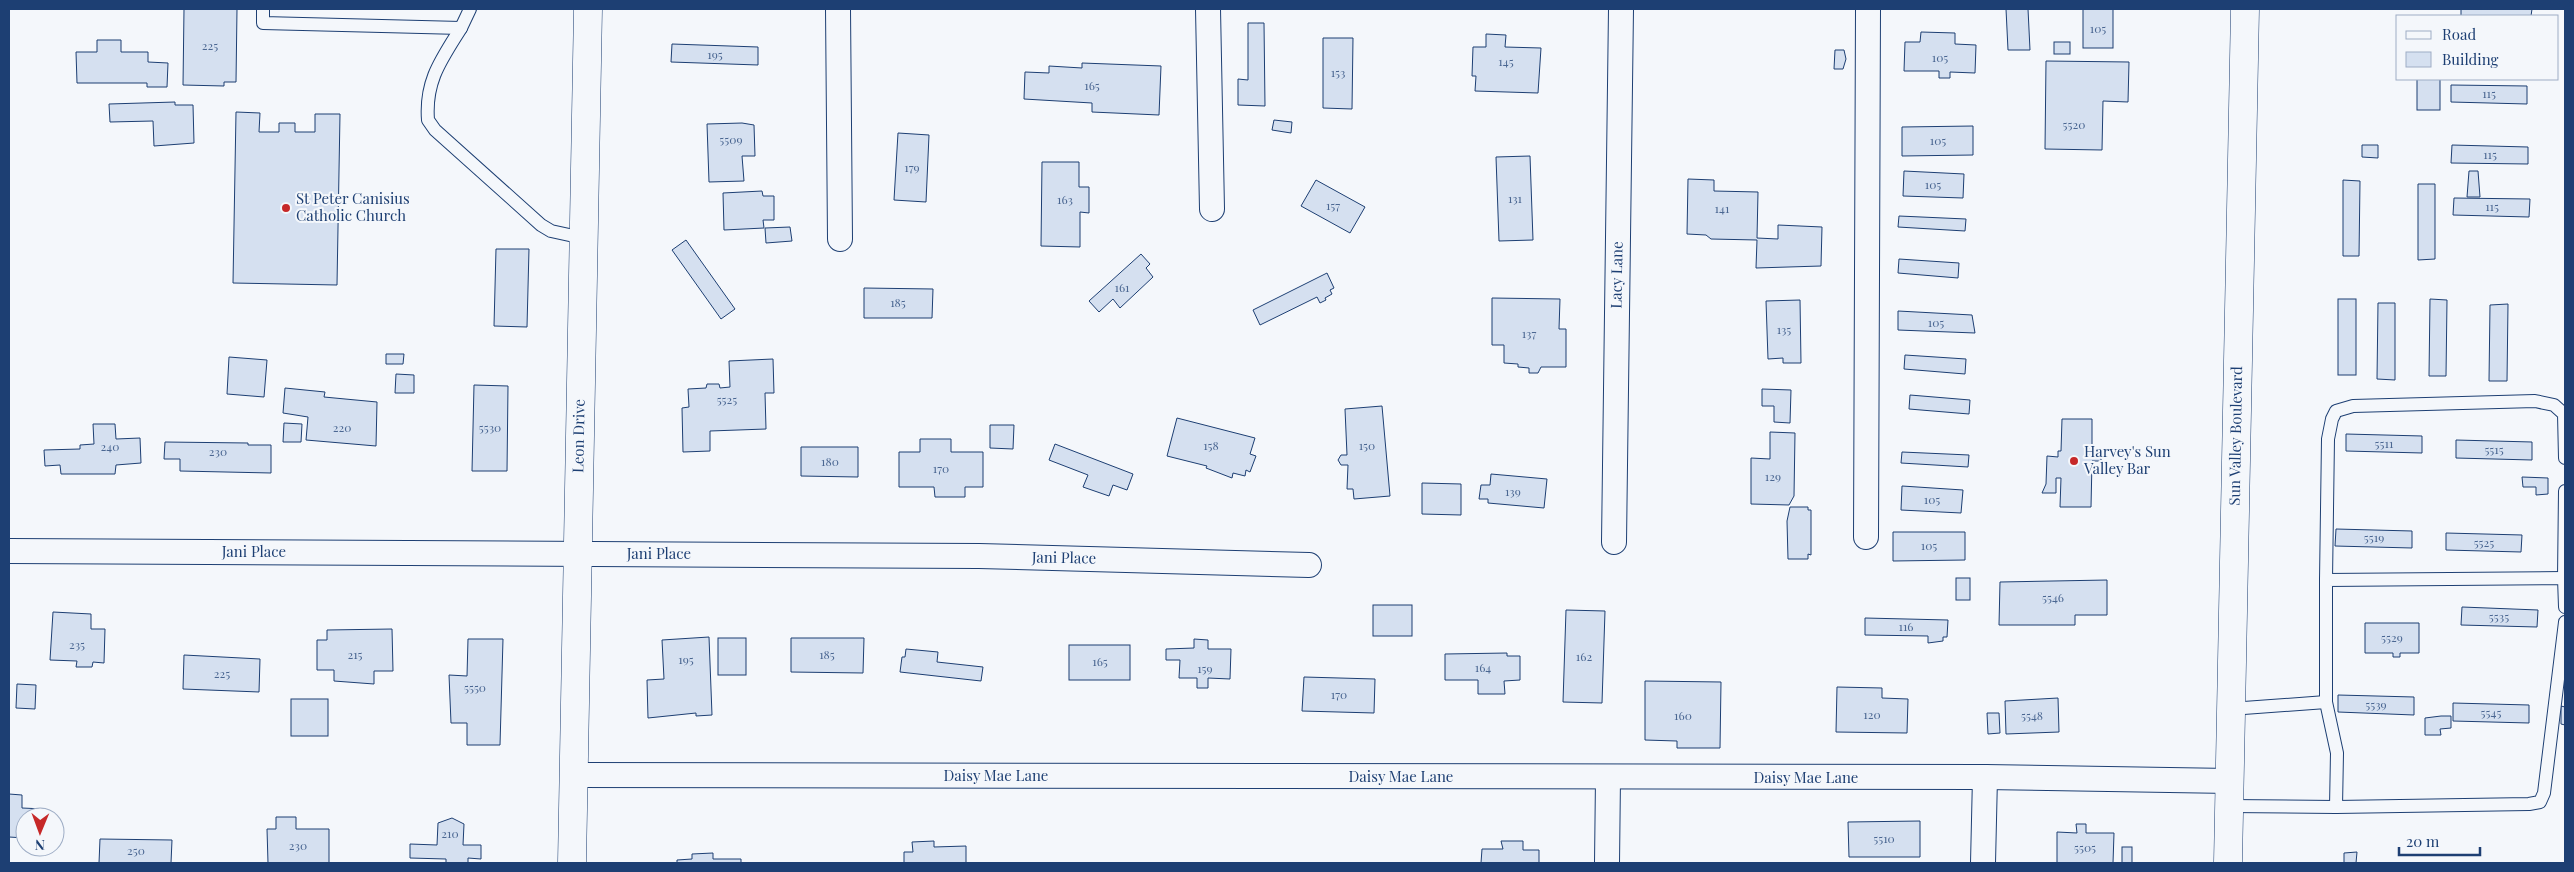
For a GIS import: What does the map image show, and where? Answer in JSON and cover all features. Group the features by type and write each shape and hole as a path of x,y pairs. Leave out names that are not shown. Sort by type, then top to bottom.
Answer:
{"street":[{"name":"Leon Drive","path":"572,863 588,9"},
{"path":"838,9 840,239"},
{"path":"1208,9 1212,209"},
{"name":"Lacy Lane","path":"1614,542 1621,9"},
{"path":"1866,536 1868,9"},
{"name":"Sun Valley Boulevard","path":"2228,863 2245,9"},
{"name":"Jani Place","path":"9,551 979,556 1309,565"},
{"name":"Daisy Mae Lane","path":"573,775 1608,778 1985,777 2230,794"},
{"path":"1983,863 1985,777"},
{"path":"1607,863 1608,778"}],"lane":[{"path":"263,9 263,23 461,28"},
{"path":"470,9 461,28 439,63 429,86 428,120 435,130 541,225 551,231 583,238"},
{"path":"2336,808 2337,753 2326,702 2326,580 2328,439 2336,411 2353,406 2535,401 2554,405 2564,414 2565,458"},
{"path":"2565,491 2565,607"},
{"path":"2326,580 2564,578"},
{"path":"2230,794 2336,808 2529,804 2540,802 2544,793 2565,622"},
{"path":"2230,709 2326,702"}],"building":[{"path":"184,9 237,9 236,82 224,82 224,86 183,85"},
{"path":"2006,9 2028,9 2030,50 2008,50"},
{"path":"2083,9 2113,9 2113,48 2083,48"},
{"path":"2461,9 2532,9 2531,15 2461,15"},
{"path":"1248,23 1264,23 1265,106 1238,105 1238,79 1248,80"},
{"path":"1921,32 1955,33 1955,44 1976,45 1975,73 1950,72 1950,78 1939,78 1939,71 1904,71 1905,42 1920,42"},
{"path":"1486,34 1506,35 1505,47 1541,48 1538,93 1475,91 1476,76 1472,76 1473,47 1486,47"},
{"path":"1323,38 1353,38 1352,109 1323,108"},
{"path":"97,40 121,40 121,52 148,52 148,62 168,63 167,87 147,87 147,83 77,83 76,52 97,52"},
{"path":"2054,42 2070,42 2070,54 2054,54"},
{"path":"672,44 758,47 758,65 671,62"},
{"path":"1835,50 1844,50 1846,59 1843,69 1834,69"},
{"path":"2046,61 2129,62 2128,102 2103,101 2102,150 2045,149"},
{"path":"1082,63 1161,66 1159,115 1092,112 1092,103 1024,99 1025,72 1049,73 1049,66 1082,68"},
{"path":"2417,80 2440,80 2440,110 2417,110"},
{"path":"2451,85 2527,86 2527,104 2451,102"},
{"path":"175,102 175,105 193,105 194,143 154,146 153,121 110,122 109,104"},
{"name":"St Peter Canisius Catholic Church","path":"236,112 260,113 259,132 279,132 279,123 295,123 295,132 315,132 315,114 340,114 337,285 233,283"},
{"path":"1274,120 1292,122 1291,133 1272,130"},
{"path":"742,123 754,125 755,156 742,156 744,181 709,182 707,124"},
{"path":"1973,126 1973,155 1902,156 1902,127"},
{"path":"898,133 929,135 926,202 894,200"},
{"path":"2362,145 2378,145 2378,158 2362,157"},
{"path":"2452,145 2528,147 2528,164 2451,163"},
{"path":"1530,156 1533,240 1499,241 1496,157"},
{"path":"1042,162 1079,162 1079,187 1089,187 1089,213 1080,212 1080,247 1041,246"},
{"path":"1904,171 1964,174 1963,198 1903,196"},
{"path":"2469,171 2478,171 2480,197 2467,197"},
{"path":"1688,179 1714,180 1714,191 1758,192 1757,238 1778,239 1778,225 1822,227 1821,266 1756,268 1757,240 1711,239 1706,235 1687,234"},
{"path":"1316,180 1365,207 1350,233 1301,206"},
{"path":"2343,180 2360,181 2359,256 2343,256"},
{"path":"2418,184 2435,184 2435,259 2418,260"},
{"path":"762,191 763,196 774,196 774,220 763,220 764,228 724,230 723,193"},
{"path":"2454,198 2530,199 2529,217 2453,215"},
{"path":"1899,216 1966,219 1965,231 1898,227"},
{"path":"790,227 792,241 766,243 765,228"},
{"path":"686,240 735,309 721,319 672,250"},
{"path":"496,249 529,249 527,327 494,326"},
{"path":"1141,254 1150,264 1146,268 1153,277 1120,308 1113,299 1099,312 1089,301"},
{"path":"1899,259 1959,263 1958,278 1898,273"},
{"path":"1327,273 1334,288 1330,290 1332,294 1325,298 1326,300 1320,303 1317,297 1260,325 1253,310"},
{"path":"864,288 933,289 932,318 864,318"},
{"path":"1492,298 1560,299 1559,329 1566,329 1566,367 1541,367 1538,373 1529,373 1529,368 1518,367 1518,364 1504,363 1504,345 1492,345"},
{"path":"2338,299 2356,299 2356,375 2338,375"},
{"path":"2430,299 2447,300 2446,376 2429,376"},
{"path":"1800,300 1801,363 1783,363 1783,358 1768,359 1766,301"},
{"path":"2378,303 2395,303 2395,380 2377,379"},
{"path":"2508,304 2507,381 2489,381 2490,305"},
{"path":"1898,311 1972,315 1975,333 1898,330"},
{"path":"386,354 404,354 403,364 386,364"},
{"path":"1905,355 1966,359 1965,374 1904,369"},
{"path":"229,357 267,360 264,397 227,394"},
{"path":"773,359 774,393 765,393 766,429 710,431 710,451 683,452 682,408 689,407 688,389 706,388 707,384 719,384 720,388 730,387 729,361"},
{"path":"396,374 414,375 414,393 395,393"},
{"path":"474,385 508,386 507,471 472,471"},
{"path":"285,388 325,392 324,397 377,402 376,446 306,440 308,417 283,413"},
{"path":"1762,389 1791,390 1790,423 1774,422 1774,406 1762,406"},
{"path":"1910,395 1970,400 1969,414 1909,409"},
{"path":"1382,406 1390,496 1354,499 1353,489 1347,489 1348,465 1341,465 1338,460 1341,455 1347,455 1345,409"},
{"path":"1177,418 1255,438 1250,454 1256,456 1250,472 1246,470 1245,476 1233,473 1232,478 1206,468 1207,466 1167,456"},
{"path":"2062,419 2092,419 2092,454 2101,454 2101,461 2092,461 2091,507 2060,507 2061,478 2056,478 2056,493 2042,493 2046,484 2047,456 2058,457 2058,451 2061,451"},
{"path":"284,423 302,424 301,442 283,442"},
{"path":"93,424 115,424 116,439 140,438 141,463 116,465 115,474 61,474 60,465 45,466 44,450 80,449 80,445 94,444"},
{"path":"990,425 1014,425 1013,449 990,448"},
{"path":"1770,432 1795,433 1794,496 1789,505 1751,504 1751,458 1770,459"},
{"path":"2346,434 2422,436 2422,453 2346,451"},
{"path":"920,439 951,439 951,452 983,452 983,487 965,487 965,497 935,497 934,487 899,487 899,452 920,452"},
{"path":"2456,440 2532,442 2532,460 2456,458"},
{"path":"165,442 271,445 271,473 180,471 180,459 164,459"},
{"path":"1055,444 1133,474 1127,490 1113,485 1109,496 1083,487 1088,475 1049,460"},
{"path":"801,447 858,447 858,477 801,476"},
{"path":"1902,452 1969,455 1968,467 1901,463"},
{"path":"1491,474 1547,479 1544,508 1488,503 1488,499 1479,499 1481,485 1490,485"},
{"path":"2522,477 2548,478 2548,494 2536,495 2536,487 2523,487"},
{"path":"1422,483 1461,484 1461,515 1422,514"},
{"path":"1902,486 1963,490 1961,513 1901,510"},
{"path":"1790,507 1808,507 1808,510 1811,510 1811,555 1808,554 1808,559 1788,559 1787,521"},
{"path":"2336,529 2412,531 2412,548 2335,546"},
{"path":"1893,532 1965,532 1965,560 1893,561"},
{"path":"2446,533 2522,535 2521,552 2446,550"},
{"path":"1956,578 1970,578 1970,600 1956,600"},
{"path":"2107,580 2107,615 2075,615 2075,625 1999,625 2000,582"},
{"path":"1373,605 1412,605 1412,636 1373,636"},
{"path":"2462,607 2538,610 2537,627 2461,625"},
{"path":"1566,610 1605,611 1602,703 1563,702"},
{"path":"53,612 91,614 91,629 105,629 104,663 93,662 92,667 76,667 77,661 50,660"},
{"path":"1865,618 1948,620 1947,637 1943,637 1943,641 1928,643 1928,636 1865,635"},
{"path":"2365,623 2419,623 2419,653 2400,653 2400,657 2393,657 2393,653 2365,653"},
{"path":"392,629 393,671 374,671 374,684 334,681 334,670 317,670 317,640 327,640 327,630"},
{"path":"709,637 712,715 696,716 696,713 648,718 647,680 664,679 662,640"},
{"path":"718,638 746,638 746,675 718,675"},
{"path":"791,638 864,638 863,673 791,672"},
{"path":"468,639 503,639 500,745 467,745 467,723 451,723 449,675 467,676"},
{"path":"1194,639 1208,640 1208,649 1231,649 1230,679 1208,678 1208,688 1197,688 1197,678 1179,678 1180,660 1166,660 1166,649 1194,648"},
{"path":"1069,645 1130,645 1130,680 1069,680"},
{"path":"906,649 938,652 937,662 983,667 981,681 900,672 902,657 905,657"},
{"path":"1507,653 1507,656 1520,656 1520,680 1504,681 1505,694 1478,694 1478,680 1445,680 1445,654"},
{"path":"184,655 260,659 259,692 183,689"},
{"path":"1304,677 1375,679 1374,713 1302,711"},
{"path":"1645,681 1721,682 1720,748 1677,748 1677,741 1645,740"},
{"path":"17,684 36,685 35,709 16,708"},
{"path":"1837,687 1882,688 1882,698 1908,699 1907,733 1836,732"},
{"path":"2338,695 2414,697 2414,715 2338,712"},
{"path":"2058,698 2059,732 2006,734 2005,701"},
{"path":"291,699 328,699 328,736 291,736"},
{"path":"2453,703 2529,705 2529,723 2453,721"},
{"path":"2561,706 2565,707 2565,725 2561,724"},
{"path":"1987,713 1999,713 2000,733 1988,734"},
{"path":"2451,716 2451,728 2440,729 2441,735 2425,735 2425,718"},
{"path":"9,794 22,795 22,807 15,807 15,837 9,837"},
{"path":"276,817 296,817 296,829 329,829 329,863 268,863 267,829 276,829"},
{"path":"452,818 464,824 463,845 481,845 481,859 468,858 468,863 446,863 446,859 410,858 410,844 437,845 438,823"},
{"path":"1920,821 1920,857 1849,857 1848,822"},
{"path":"2076,824 2086,824 2086,833 2114,833 2113,863 2057,863 2057,832 2077,833"},
{"path":"100,839 172,840 171,863 99,863"},
{"path":"934,841 934,847 966,846 966,863 904,863 904,852 913,852 912,842"},
{"path":"1501,841 1523,841 1523,850 1539,850 1539,863 1481,863 1482,849 1503,849"},
{"path":"2122,847 2132,847 2132,863 2122,863"},
{"path":"2357,852 2356,863 2344,863 2344,853"},
{"path":"713,853 713,859 741,859 741,863 677,863 677,860 692,859 692,854"}],"place":[{"name":"St Peter Canisius Catholic Church","path":"286,208"},
{"name":"Harvey's Sun Valley Bar","path":"2074,461"}]}
